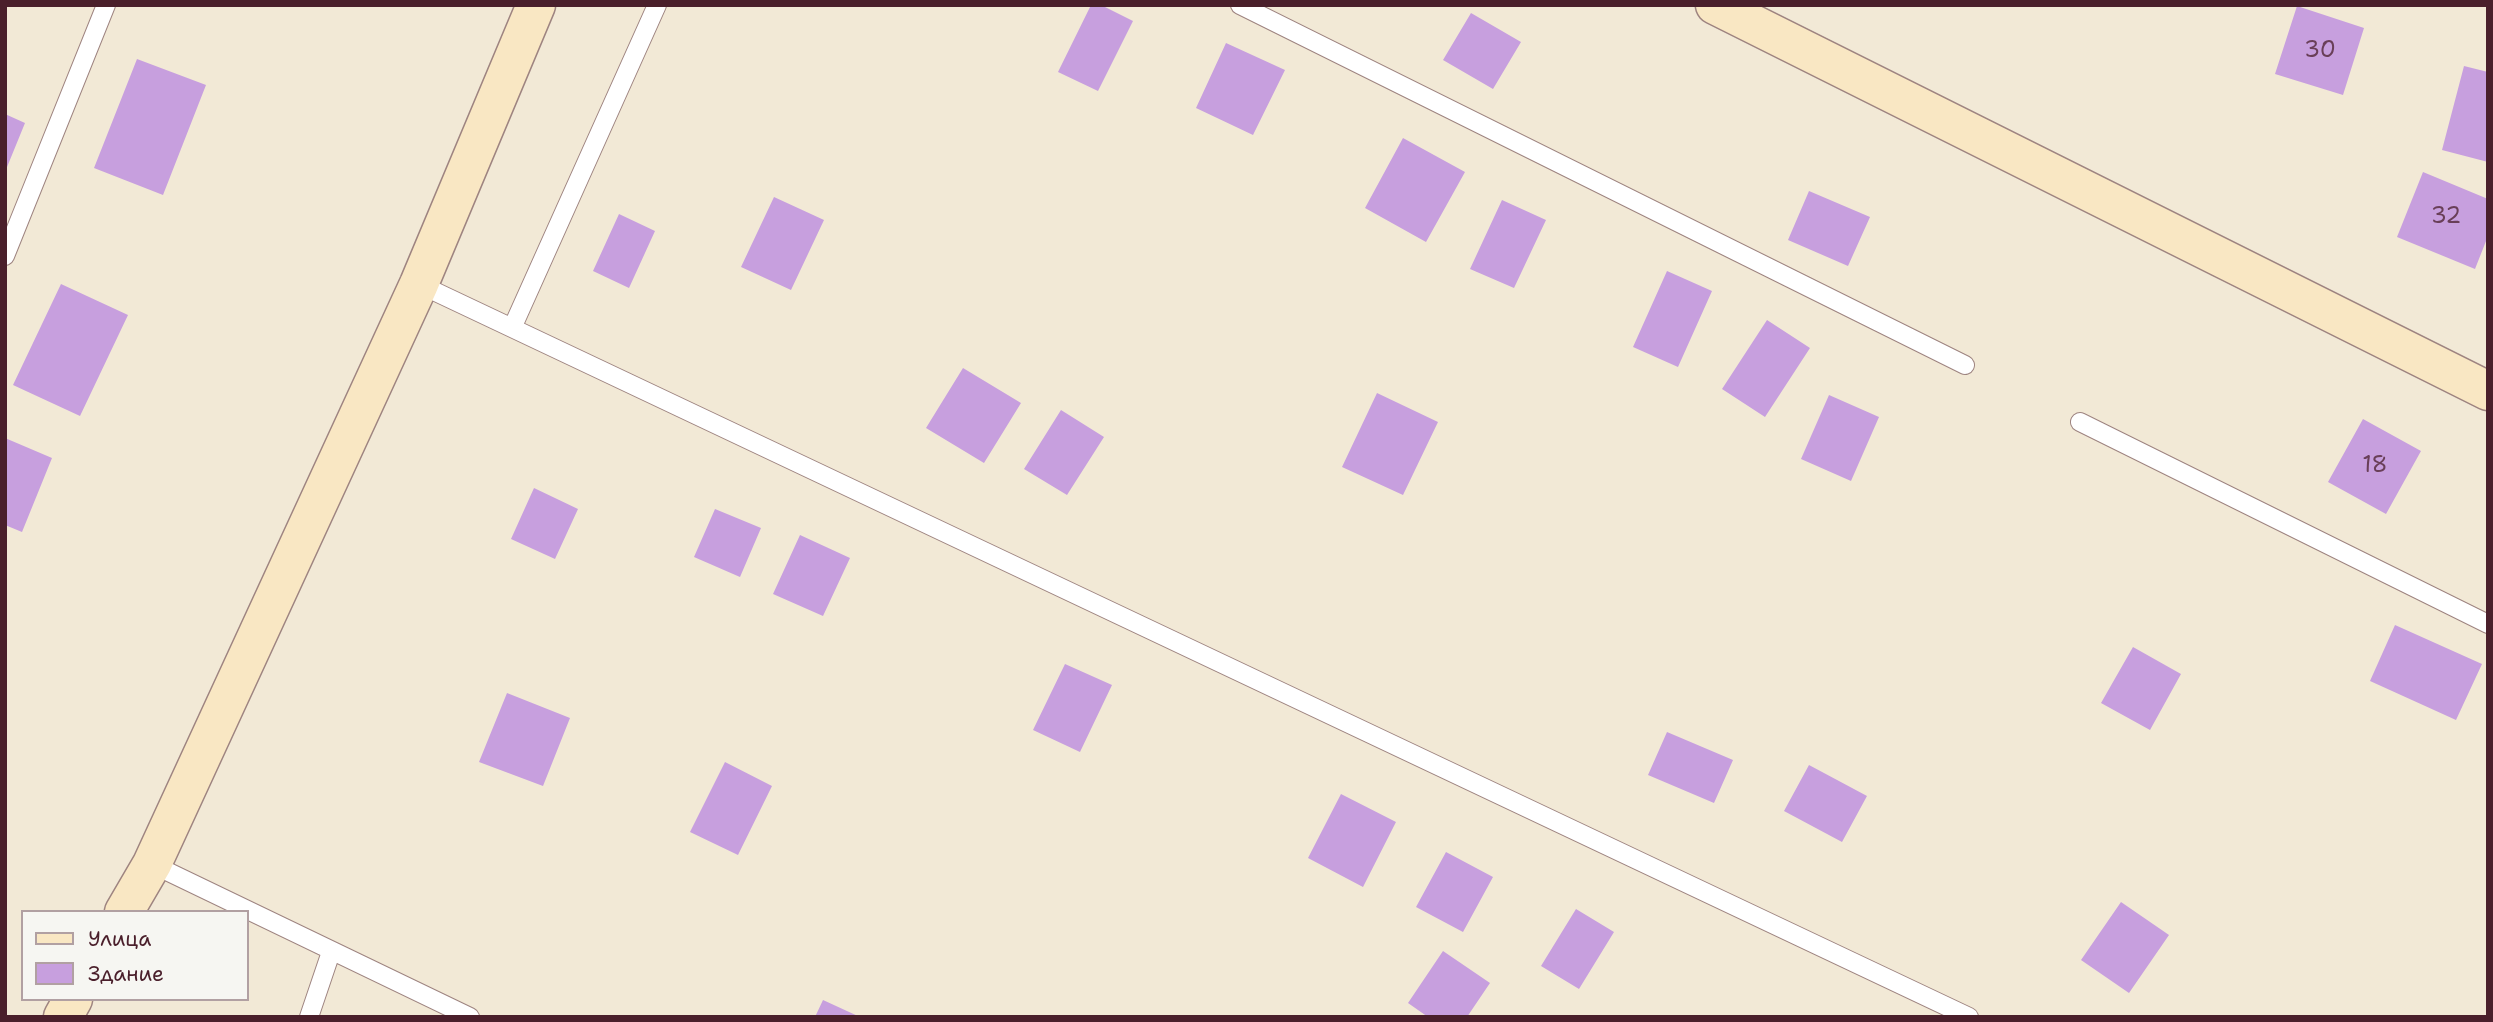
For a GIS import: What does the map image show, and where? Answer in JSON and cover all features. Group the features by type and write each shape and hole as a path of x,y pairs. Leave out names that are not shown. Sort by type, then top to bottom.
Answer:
{"main road":[{"path":"125,910 152,864 419,284 536,5"},
{"path":"1715,5 2488,391"},
{"path":"63,1017 72,1001"}],"lane":[{"path":"5,256 106,5"},
{"path":"513,326 657,5"},
{"path":"1240,5 1965,365"},
{"path":"419,284 513,326 1969,1017"},
{"path":"2080,422 2488,624"},
{"path":"152,864 246,910"},
{"path":"248,911 470,1017"},
{"path":"309,1017 331,952"}],"building":[{"path":"1091,5 1101,5 1133,21 1098,91 1058,72"},
{"path":"2297,6 2364,28 2343,95 2275,74"},
{"path":"1471,13 1521,42 1493,89 1443,60"},
{"path":"1226,43 1285,70 1253,135 1196,108"},
{"path":"137,59 206,85 163,195 94,168"},
{"path":"2464,66 2488,72 2488,162 2442,150"},
{"path":"5,114 25,123 5,172"},
{"path":"1403,138 1465,172 1426,242 1365,208"},
{"path":"2423,172 2488,199 2488,236 2475,269 2397,237"},
{"path":"1809,191 1870,217 1848,266 1788,240"},
{"path":"774,197 824,220 791,290 741,267"},
{"path":"1502,200 1546,220 1514,288 1470,269"},
{"path":"619,214 655,231 629,288 593,271"},
{"path":"1667,271 1712,291 1678,367 1633,347"},
{"path":"61,284 128,315 80,416 13,385"},
{"path":"1767,320 1810,348 1765,417 1722,389"},
{"path":"963,368 1021,403 984,463 926,428"},
{"path":"1377,393 1438,422 1403,495 1342,467"},
{"path":"1829,395 1879,417 1851,481 1801,459"},
{"path":"1061,410 1104,437 1067,495 1024,469"},
{"path":"2363,419 2421,451 2386,514 2328,482"},
{"path":"5,438 52,458 22,532 5,525"},
{"path":"534,488 578,509 555,559 511,539"},
{"path":"715,509 761,528 740,577 694,557"},
{"path":"800,535 850,558 823,616 773,594"},
{"path":"2395,625 2482,664 2456,720 2370,681"},
{"path":"2133,647 2181,674 2150,730 2101,703"},
{"path":"1065,664 1112,685 1080,752 1033,730"},
{"path":"507,693 570,718 543,786 479,762"},
{"path":"1667,732 1733,760 1714,803 1648,775"},
{"path":"725,762 772,786 738,855 690,832"},
{"path":"1809,765 1867,796 1842,842 1784,811"},
{"path":"1341,794 1396,822 1363,887 1308,858"},
{"path":"1446,852 1493,877 1463,932 1416,907"},
{"path":"2121,902 2169,935 2129,993 2081,960"},
{"path":"1576,909 1614,932 1579,989 1541,966"},
{"path":"1443,951 1490,983 1467,1017 1428,1017 1408,1003"},
{"path":"823,1000 860,1017 815,1017"}]}
